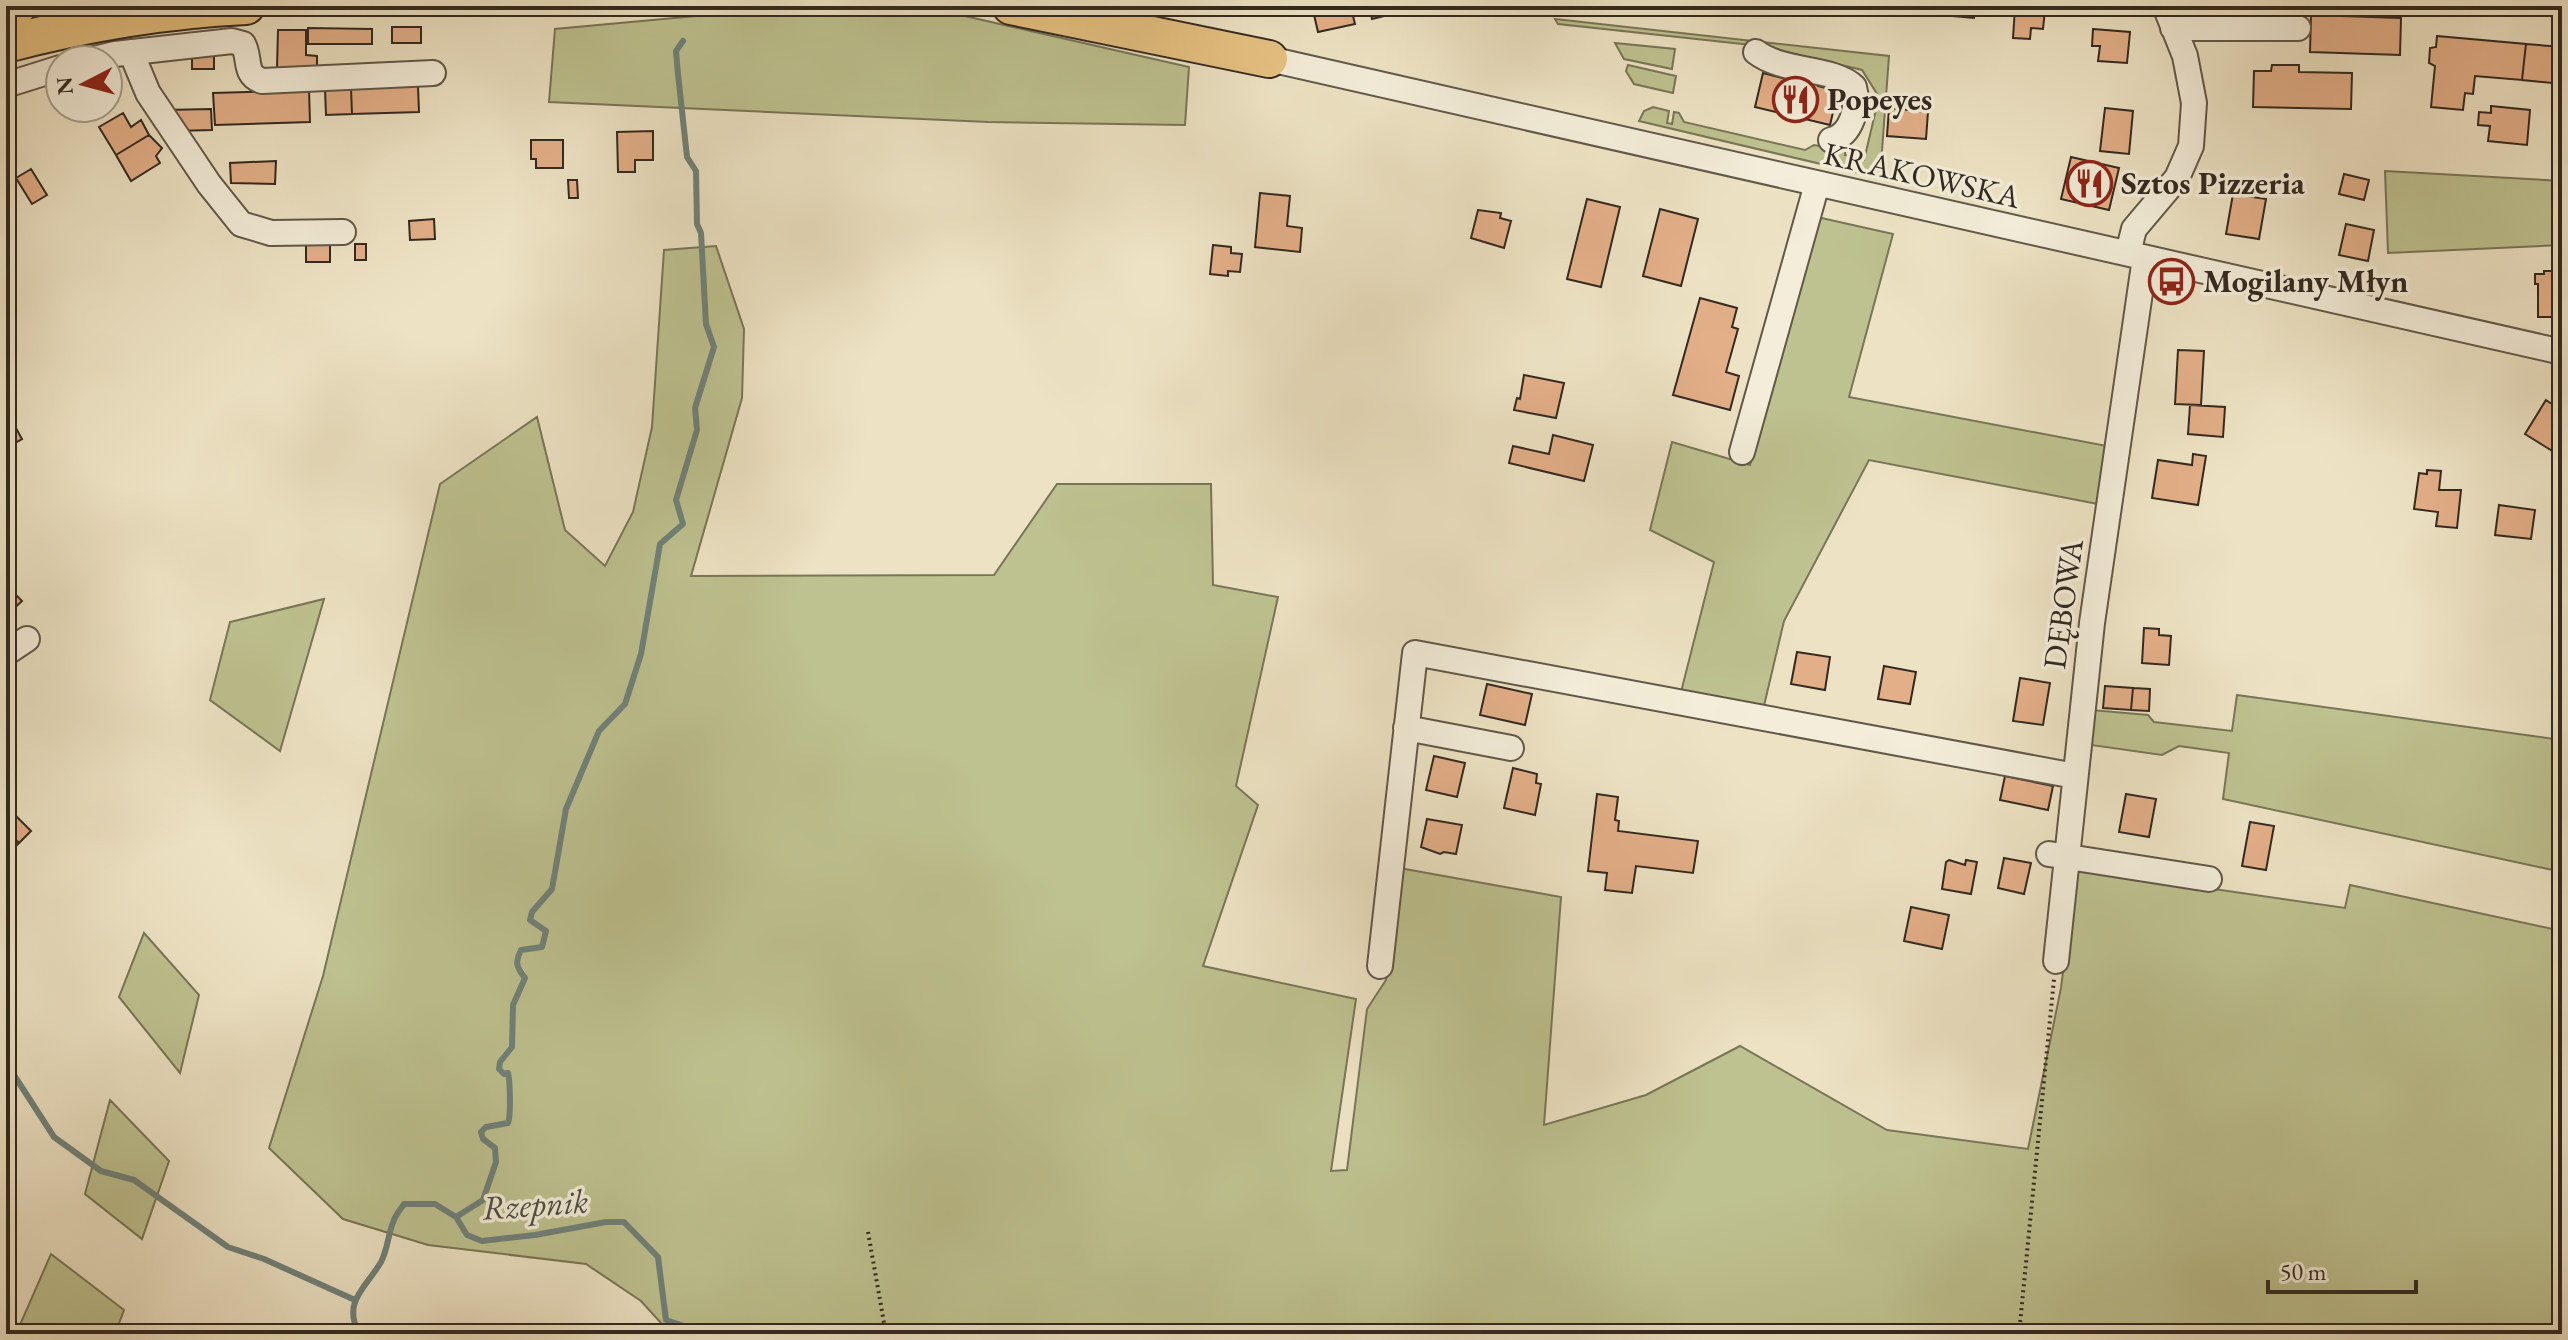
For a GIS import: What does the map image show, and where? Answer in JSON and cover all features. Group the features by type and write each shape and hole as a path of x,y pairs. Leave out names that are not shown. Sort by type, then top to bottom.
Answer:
{"highway":[{"path":"6,9 18,6"},
{"path":"6,44 113,20 175,11 246,6"},
{"path":"1011,6 1269,59"}],"street":[{"path":"2169,17 2298,28"},
{"name":"DĘBOWA","path":"2056,961 2058,856 2075,776 2137,256 2134,229 2177,178 2191,146 2194,103 2185,56 2169,17"},
{"path":"124,53 232,41 243,44 247,51 249,72 262,81 433,73"},
{"path":"131,52 148,93 209,184 241,224 271,233 343,232"},
{"path":"1756,52 1773,63 1841,79 1854,87 1856,95 1849,130 1831,140"},
{"name":"KRAKOWSKA","path":"1269,59 2562,352"},
{"path":"6,85 44,73"},
{"path":"1742,452 1817,184"},
{"path":"6,653 27,639"},
{"path":"1380,966 1415,653 2075,776"},
{"path":"1406,728 1511,748"},
{"path":"2058,856 2209,879"}],"path":[{"path":"2019,1334 2056,961"},
{"path":"868,1232 886,1334"}],"green space":[{"path":"806,6 854,6 956,14 1189,67 1185,125 988,122 549,102 555,29"},
{"path":"1555,19 1889,56 1880,178 1639,121 1644,111 1653,107 1669,111 1667,123 1672,124 1674,112 1679,113 1684,122 1805,150 1814,145 1831,148 1846,146 1845,155 1864,160 1879,97 1862,70 1761,46 1558,24"},
{"path":"1615,43 1675,49 1672,69 1624,59"},
{"path":"1628,65 1676,76 1673,93 1634,84 1626,71"},
{"path":"2385,171 2562,181 2562,245 2388,253"},
{"path":"1817,217 1893,234 1849,397 2112,447 2103,505 1869,460 1784,621 1763,710 1681,692 1714,562 1650,530 1672,442 1750,465"},
{"path":"716,246 744,329 742,398 691,576 994,575 1057,484 1211,484 1213,585 1278,597 1236,786 1258,805 1203,966 1356,999 1331,1171 1347,1170 1367,1009 1386,980 1399,868 1561,897 1544,1125 1646,1095 1740,1046 1887,1130 2028,1149 2061,988 2076,869 2345,908 2350,885 2562,931 2562,1334 671,1334 641,1301 586,1264 428,1245 343,1219 269,1148 323,976 440,484 537,417 565,530 605,566 633,512 652,427 664,250"},
{"path":"324,599 280,751 210,700 230,622"},
{"path":"2237,695 2562,740 2562,872 2223,799 2229,753 2179,746 2162,755 2091,745 2092,710 2148,715 2154,722 2232,731"},
{"path":"144,933 199,995 180,1073 119,997"},
{"path":"110,1100 169,1161 142,1239 85,1194"},
{"path":"51,1254 124,1310 115,1334 16,1334"}],"building":[{"path":"1312,6 1360,6 1351,8 1355,24 1318,32"},
{"path":"1369,6 1411,6 1412,9 1372,19"},
{"path":"1954,6 1975,6 1974,18 1953,16"},
{"path":"2015,8 2045,10 2043,29 2031,28 2030,39 2013,38"},
{"path":"2311,15 2401,18 2400,55 2310,52"},
{"path":"392,27 421,27 421,43 392,43"},
{"path":"308,28 372,29 372,44 308,44"},
{"path":"2093,29 2130,32 2127,63 2098,61 2100,46 2092,46"},
{"path":"278,30 306,30 306,55 317,56 317,68 277,68"},
{"path":"2437,36 2526,44 2522,80 2475,76 2473,94 2465,93 2463,110 2431,107 2435,66 2429,63 2430,48 2436,47"},
{"path":"2526,44 2562,47 2562,84 2522,80"},
{"path":"192,50 214,50 214,69 192,69"},
{"path":"2272,65 2299,65 2299,72 2352,73 2351,109 2253,107 2254,71 2271,71"},
{"name":"Popeyes","path":"1788,72 1820,79 1818,86 1838,91 1830,125 1755,107 1763,73 1786,79"},
{"path":"418,86 419,112 352,114 351,88"},
{"path":"351,88 352,114 326,115 325,89"},
{"path":"309,90 310,122 215,125 213,93"},
{"path":"2491,106 2530,110 2527,145 2488,141 2490,126 2478,125 2479,112 2491,113"},
{"path":"1889,108 1928,112 1926,139 1887,136"},
{"path":"2105,108 2133,111 2129,154 2100,151"},
{"path":"211,109 212,130 174,131 164,110"},
{"path":"124,115 131,127 141,120 149,135 116,155 99,127 124,124"},
{"path":"653,131 653,160 635,160 635,172 618,172 617,132"},
{"path":"149,135 162,148 156,156 160,163 131,181 116,155"},
{"path":"531,140 563,140 563,168 536,168 536,159 531,159"},
{"name":"Sztos Pizzeria","path":"2071,157 2119,168 2109,210 2061,199"},
{"path":"276,161 275,184 231,183 230,163"},
{"path":"31,169 47,195 32,204 16,178"},
{"path":"2344,174 2369,180 2364,200 2339,194"},
{"path":"568,180 577,180 578,198 569,198"},
{"path":"1260,193 1290,196 1287,226 1302,228 1300,252 1255,247"},
{"path":"2233,194 2266,199 2259,239 2226,234"},
{"path":"1587,199 1620,207 1601,287 1567,279"},
{"path":"1660,209 1698,219 1681,286 1643,276"},
{"path":"1478,210 1501,213 1500,218 1511,221 1504,248 1471,238"},
{"path":"434,219 435,239 410,240 409,221"},
{"path":"2346,224 2374,230 2368,261 2339,255"},
{"path":"306,243 330,243 330,262 306,262"},
{"path":"355,244 366,244 366,260 355,260"},
{"path":"1213,245 1231,247 1231,253 1242,254 1240,272 1228,271 1228,276 1210,274"},
{"path":"2544,271 2562,271 2562,317 2538,317 2535,274 2544,274"},
{"path":"1700,298 1737,308 1732,327 1738,329 1726,372 1739,376 1730,410 1673,395"},
{"path":"2178,350 2204,351 2201,405 2175,404"},
{"path":"1524,375 1564,383 1556,418 1514,410 1517,398 1520,399"},
{"path":"2546,400 2562,411 2562,457 2525,434"},
{"path":"2190,405 2225,407 2223,437 2188,434"},
{"path":"6,410 22,439 6,448"},
{"path":"1553,435 1593,445 1584,481 1509,463 1513,446 1549,454"},
{"path":"2193,454 2206,456 2198,505 2152,498 2158,460 2192,465"},
{"path":"2427,470 2441,471 2439,490 2461,490 2457,528 2436,526 2438,512 2414,509 2419,473 2427,474"},
{"path":"2499,505 2535,510 2531,539 2495,535"},
{"path":"6,585 22,601 6,616"},
{"path":"2144,628 2159,629 2159,635 2171,636 2169,665 2142,663"},
{"path":"1797,652 1830,657 1825,690 1791,684"},
{"path":"1884,666 1916,672 1910,704 1878,699"},
{"path":"2020,678 2050,683 2043,725 2013,721"},
{"path":"1487,684 1532,694 1525,725 1480,715"},
{"path":"2105,686 2133,688 2131,710 2103,708"},
{"path":"2133,688 2150,689 2149,711 2131,710"},
{"path":"1434,756 1465,763 1457,797 1426,790"},
{"path":"1513,768 1537,774 1536,783 1541,784 1535,815 1504,808"},
{"path":"2005,776 2053,786 2048,810 2000,800"},
{"path":"1597,794 1618,797 1615,820 1619,821 1618,831 1698,841 1693,873 1636,866 1632,893 1605,890 1607,873 1588,871"},
{"path":"2126,794 2156,799 2149,837 2119,832"},
{"path":"12,812 31,831 19,843 6,830 6,818"},
{"path":"1427,819 1462,825 1456,854 1440,854 1421,847"},
{"path":"2250,822 2274,826 2266,870 2242,866"},
{"path":"6,830 19,843 8,854 6,853"},
{"path":"2004,858 2031,863 2024,894 1998,888"},
{"path":"1949,860 1965,865 1966,860 1977,862 1971,894 1942,889 1946,862"},
{"path":"1911,907 1949,915 1942,949 1904,941"}],"waterway":[{"path":"456,1217 483,1200 496,1162 495,1148 483,1139 481,1132 486,1127 508,1123 509,1077 508,1073 504,1074 499,1069 500,1062 512,1047 513,1005 525,978 518,967 518,958 521,950 542,947 546,931 530,920 532,912 552,889 566,809 599,731 625,704 641,654 660,544 683,524 676,500 697,430 695,408 714,347 706,324 701,233 697,224 696,171 687,157 678,74 676,51 683,41"},
{"path":"6,1069 12,1072 54,1137 101,1171 134,1180 228,1247 264,1259 355,1300"},
{"name":"Rzepnik","path":"359,1334 353,1312 358,1295 381,1262 392,1225 404,1204 435,1204 456,1217 467,1235 482,1241 624,1222 658,1257 666,1320 708,1334"}],"place":[{"name":"Popeyes","path":"1796,99"},
{"name":"Sztos Pizzeria","path":"2090,183"},
{"name":"Mogilany Młyn","path":"2172,281"}]}
